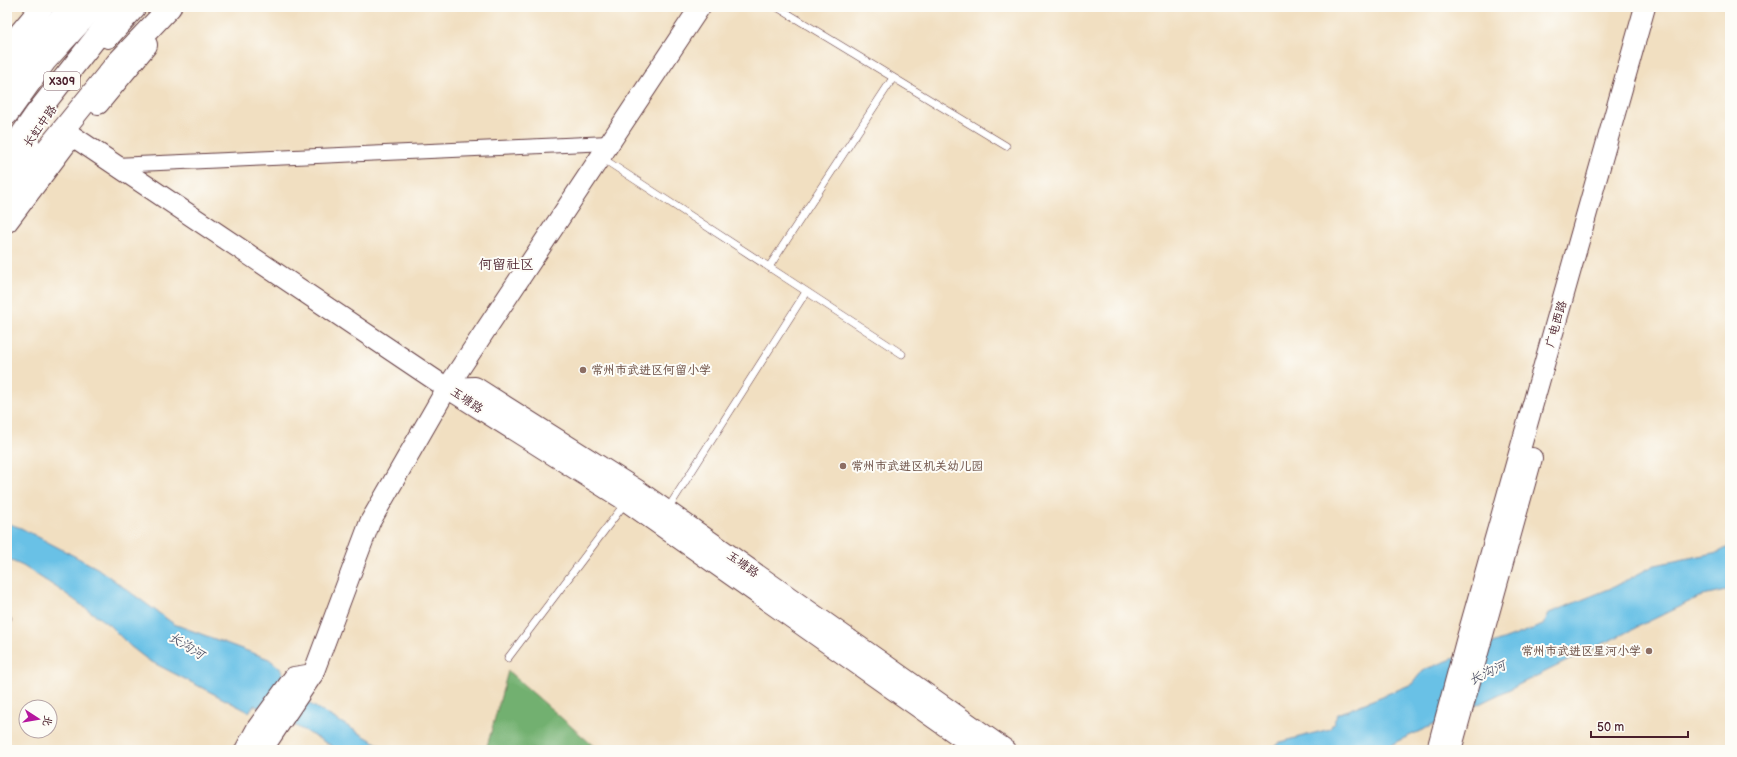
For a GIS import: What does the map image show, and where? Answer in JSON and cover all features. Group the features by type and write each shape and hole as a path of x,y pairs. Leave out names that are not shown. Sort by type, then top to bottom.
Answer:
{"main road":[{"path":"7,49 42,7"},
{"path":"7,82 23,60 71,7"},
{"path":"7,98 32,62 81,7"},
{"name":"X309","path":"7,114 45,61 94,7"},
{"name":"X309","path":"7,156 36,114 120,7"},
{"name":"长虹中路","path":"7,172 82,66 135,7"},
{"path":"7,204 28,173 117,63 170,7"},
{"path":"7,222 71,135 180,7"}],"street":[{"path":"245,750 271,722 295,684 313,674 370,522 447,388 700,7"},
{"name":"广电西路","path":"1474,640 1645,7"},
{"name":"广电西路","path":"1474,640 1658,7"},
{"name":"玉塘路","path":"71,135 447,388 631,495 1006,750"},
{"path":"115,165 604,150"},
{"name":"玉塘路","path":"663,517 979,750"},
{"path":"1451,750 1446,736 1474,640"},
{"path":"262,750 271,722"}],"lane":[{"path":"777,7 1006,146"},
{"path":"769,267 893,78"},
{"path":"604,150 769,267 902,354"},
{"path":"663,517 806,292"},
{"path":"508,658 631,495"}],"green space":[{"path":"508,671 598,750 486,750"}],"water":[{"name":"长沟河","path":"7,523 21,528 97,568 174,624 269,659 280,668 283,675 276,684 388,750 339,750 254,705 249,712 148,660 130,646 109,625 62,591 23,566 7,559"},
{"name":"长沟河","path":"1730,546 1730,590 1699,597 1477,705 1398,741 1383,750 1270,750 1280,742 1330,729 1338,714 1412,684 1423,670 1543,625 1549,613 1614,587 1655,565 1719,552"}],"place":[{"name":"常州市武进区何留小学","path":"583,370"},
{"name":"常州市武进区机关幼儿园","path":"843,466"},
{"name":"常州市武进区星河小学","path":"1649,651"}],"district":[{"name":"何留社区","path":"506,264"}]}
